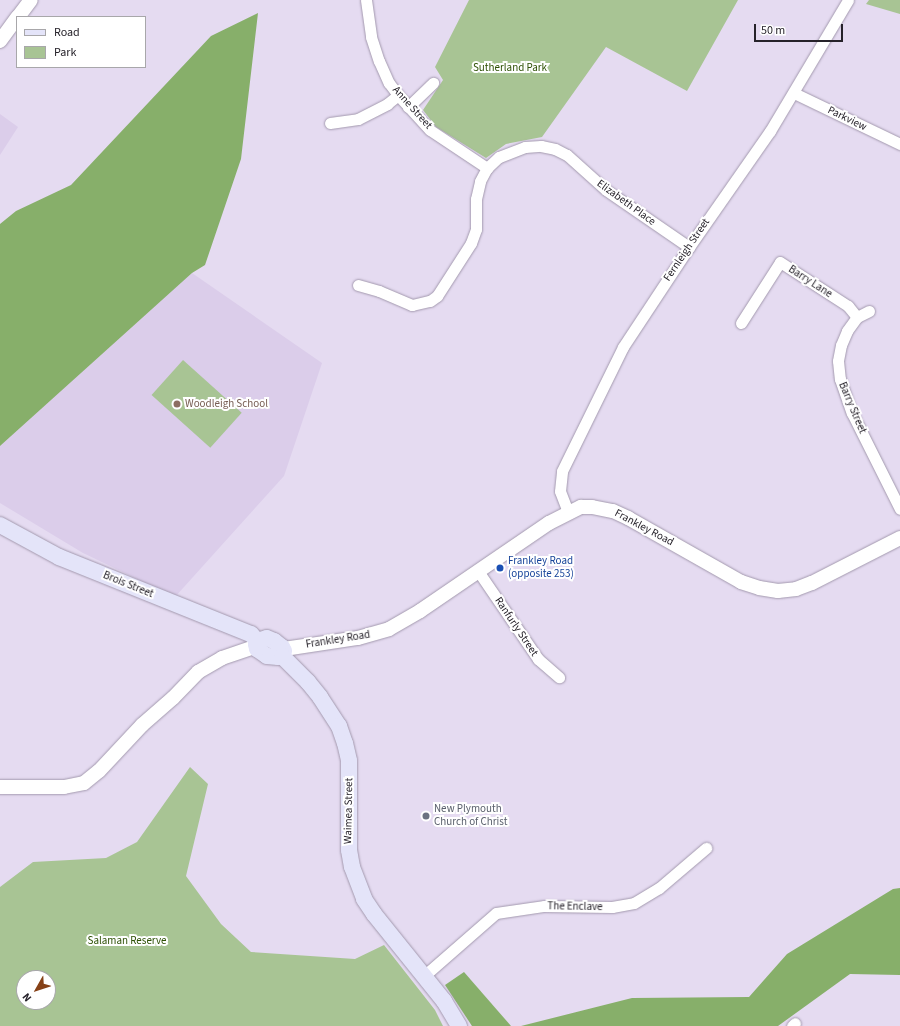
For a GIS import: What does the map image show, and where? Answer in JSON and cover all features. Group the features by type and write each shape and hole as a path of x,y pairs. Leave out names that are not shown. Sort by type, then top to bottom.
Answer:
{"main road":[{"name":"Brois Street","path":"0,525 59,557 251,634 260,652 267,656 278,658 283,653"},
{"name":"Waimea Street","path":"283,653 320,697 339,726 345,744 350,767 348,850 352,867 364,899 379,920 425,975 444,1001 459,1026"}],"street":[{"path":"19,16 31,0"},
{"name":"Anne Street","path":"366,0 371,37 379,61 398,95 430,130 487,168"},
{"name":"Fernleigh Street","path":"568,512 560,492 560,481 567,459 623,346 689,247 770,131 848,0"},
{"path":"0,41 16,21"},
{"path":"408,107 433,83"},
{"name":"Parkview","path":"794,93 900,144"},
{"path":"330,123 358,119 387,104 398,95"},
{"name":"Elizabeth Place","path":"358,285 379,291 412,305 430,301 437,296 471,243 476,229 476,199 480,181 487,168 499,157 525,147 541,146 555,149 567,155 606,190 689,247"},
{"name":"Barry Lane","path":"741,323 780,262 848,306 857,317"},
{"name":"Barry Street","path":"869,311 857,317 847,331 841,345 838,361 840,379 852,413 900,509"},
{"name":"Frankley Road","path":"283,653 358,638 389,629 549,523 568,512 581,507 592,507 613,511 742,582 759,588 778,591 796,589 812,583 900,538"},
{"name":"Ranfurly Street","path":"478,571 538,659 559,677"},
{"path":"0,787 64,788 84,783 100,771 142,725 173,698 198,672 222,658 256,643"},
{"name":"The Enclave","path":"425,975 496,913 544,906 612,907 634,903 659,888 706,848"}],"shaded area":[{"path":"0,114 18,127 0,155"},
{"name":"Woodleigh School","path":"192,273 322,363 284,476 175,597 83,553 0,503 0,446"}],"green space":[{"name":"Sutherland Park","path":"469,0 738,0 687,91 606,47 542,137 506,144 486,158 436,127 423,110 443,80 435,67"},
{"path":"869,0 900,0 900,14 866,4"},
{"path":"258,13 241,159 205,265 192,273 0,446 0,224 16,211 71,185 211,36"},
{"path":"183,360 242,413 210,448 152,395"},
{"name":"Salaman Reserve","path":"190,767 208,784 186,876 221,924 251,952 355,959 384,945 435,1010 443,1026 0,1026 0,887 33,862 106,858 137,842"},
{"path":"900,888 900,975 850,974 778,1026 521,1026 632,998 749,997 787,954 893,889"},
{"path":"464,972 511,1026 472,1026 445,985"}],"place":[{"name":"Woodleigh School","path":"177,404"},
{"name":"Frankley Road (opposite 253)","path":"500,568"},
{"name":"New Plymouth Church of Christ","path":"426,816"}]}
